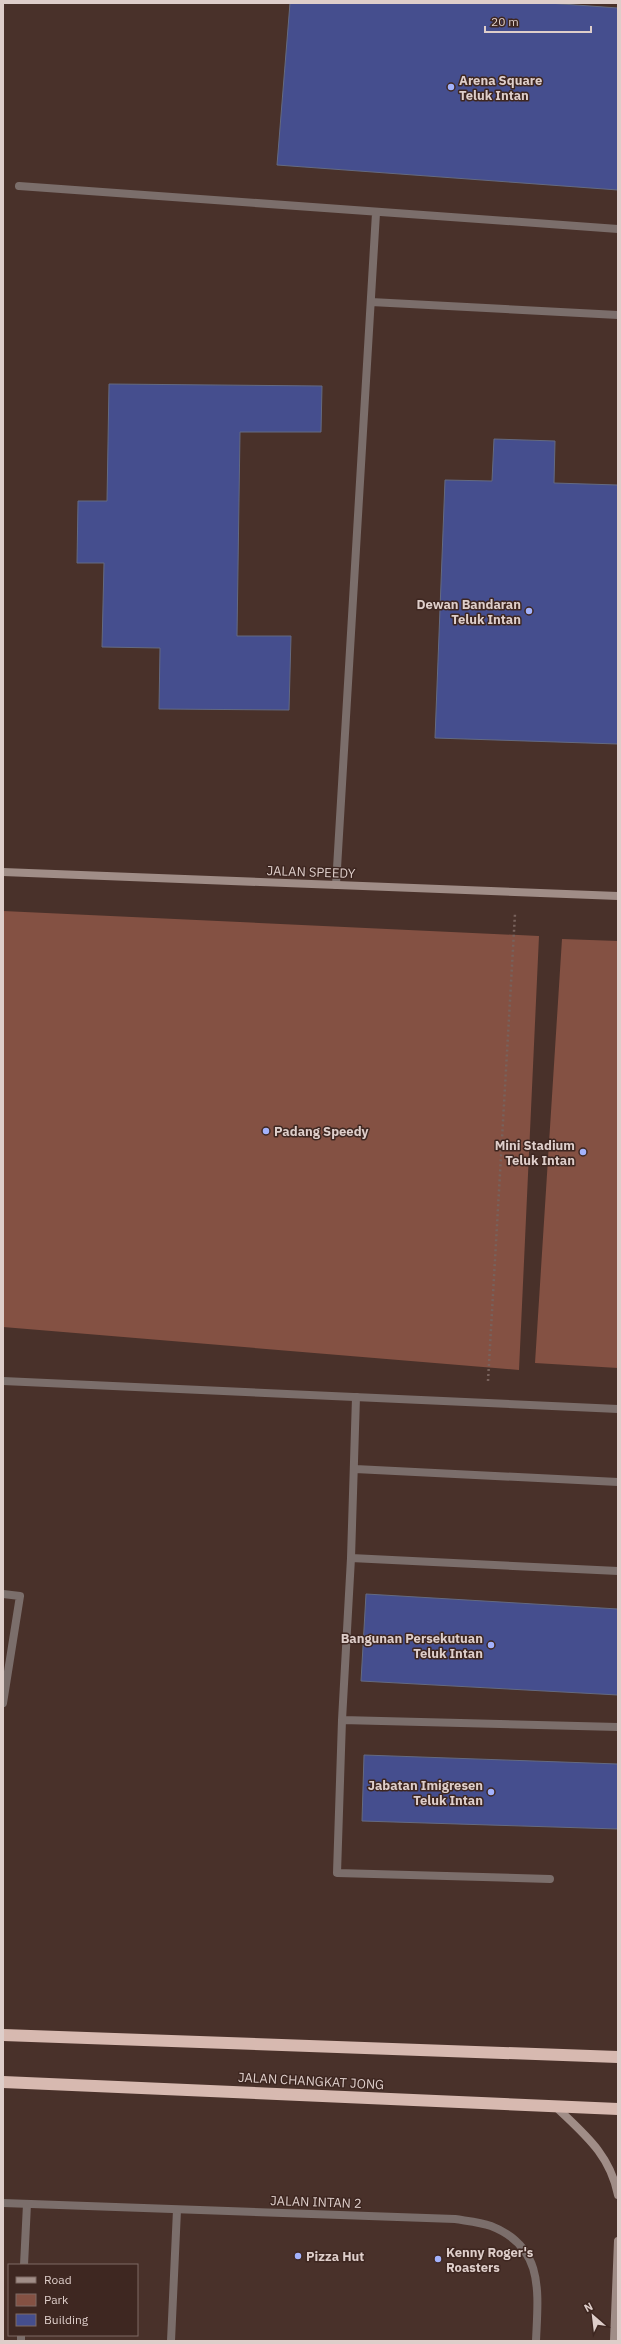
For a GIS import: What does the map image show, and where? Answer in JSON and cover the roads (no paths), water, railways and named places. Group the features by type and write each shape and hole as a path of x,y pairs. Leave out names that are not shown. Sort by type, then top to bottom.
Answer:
{"highway":[{"path":"3,2035 618,2057"},
{"name":"JALAN CHANGKAT JONG","path":"3,2082 618,2109"}],"street":[{"path":"19,186 376,213 618,229"},
{"path":"336,885 376,213"},
{"path":"371,302 618,315"},
{"name":"JALAN SPEEDY","path":"3,872 618,896"},
{"path":"3,1381 618,1409"},
{"path":"356,1397 355,1469 342,1720 337,1873 550,1879"},
{"path":"355,1469 618,1482"},
{"path":"351,1558 618,1571"},
{"path":"3,1594 20,1596 3,1703"},
{"path":"342,1720 618,1727"},
{"path":"555,2106 593,2142 607,2161 616,2182 618,2196"},
{"name":"JALAN INTAN 2","path":"3,2203 455,2219 490,2226 512,2236 529,2255 537,2279 536,2341"},
{"path":"24,2264 27,2204"},
{"path":"171,2341 177,2210"},
{"path":"614,2341 618,2241"}],"place":[{"name":"Arena Square Teluk Intan","path":"451,87"},
{"name":"Dewan Bandaran Teluk Intan","path":"529,611"},
{"name":"Padang Speedy","path":"266,1131"},
{"name":"Mini Stadium Teluk Intan","path":"583,1152"},
{"name":"Bangunan Persekutuan Teluk Intan","path":"491,1645"},
{"name":"Jabatan Imigresen Teluk Intan","path":"491,1792"},
{"name":"Pizza Hut","path":"298,2256"},
{"name":"Kenny Roger's Roasters","path":"438,2259"}]}
